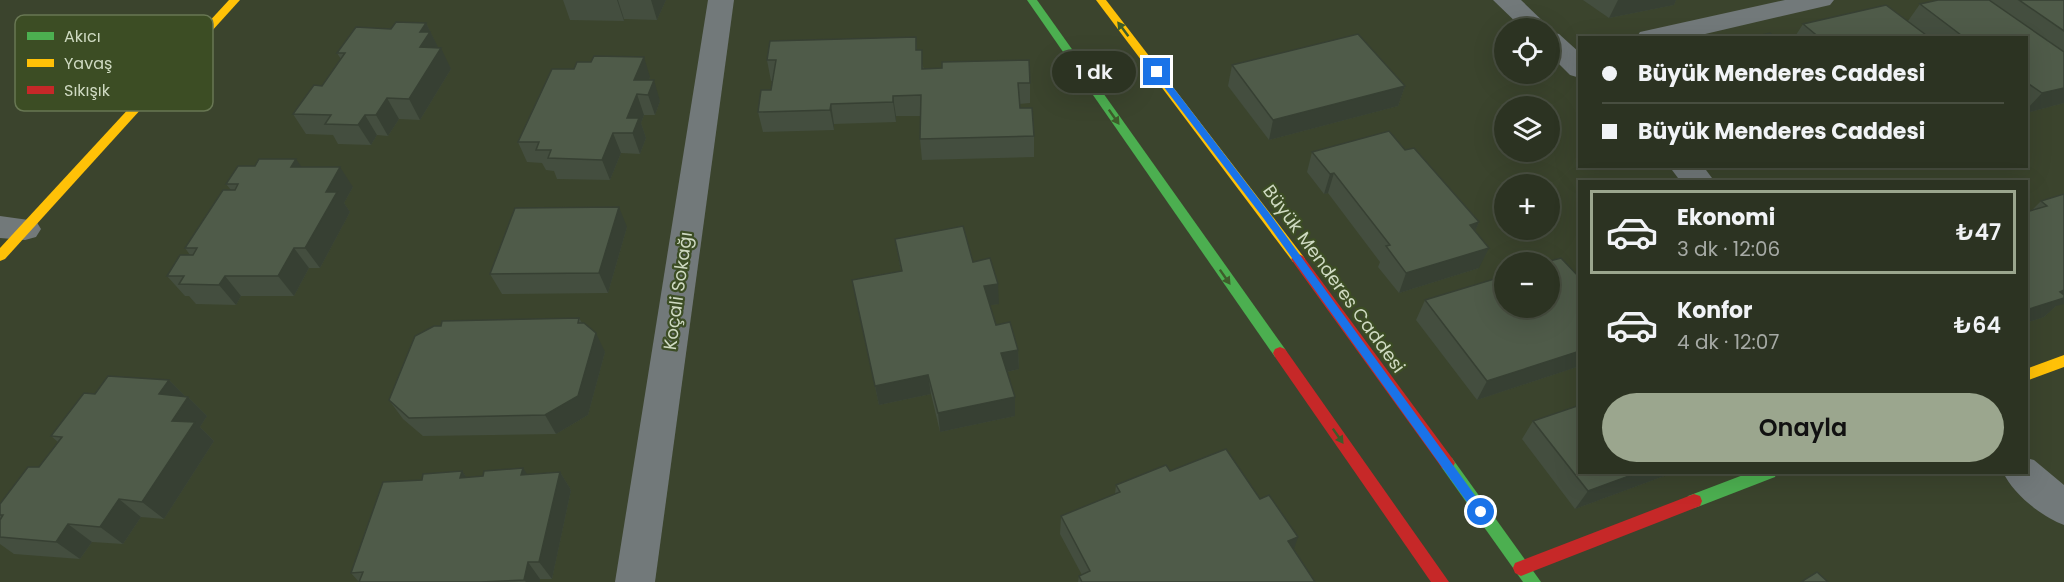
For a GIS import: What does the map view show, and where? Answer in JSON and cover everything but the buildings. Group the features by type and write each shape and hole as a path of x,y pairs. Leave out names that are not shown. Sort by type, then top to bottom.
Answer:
{"street":[{"path":"213,23 235,0"},
{"name":"Koçali Sokağı","path":"635,582 721,0"},
{"path":"1032,0 1441,582"},
{"name":"Büyük Menderes Caddesi","path":"1101,0 1267,216 1533,582"},
{"path":"1506,0 1526,18"},
{"path":"1658,36 1821,0"},
{"path":"0,256 13,228 127,111"},
{"path":"1686,168 1698,180"},
{"path":"2028,374 2064,362"},
{"path":"1521,568 1765,474"},
{"path":"2023,474 2064,508"}],"traffic: fast":[{"path":"1032,0 1280,353"},
{"path":"1447,463 1533,582"},
{"path":"1694,501 1765,474"}],"traffic: slow":[{"path":"213,24 235,0"},
{"path":"1101,0 1298,259"},
{"path":"0,256 133,111"},
{"path":"2028,374 2064,361"}],"traffic: jam":[{"path":"1298,259 1447,463"},
{"path":"1280,353 1441,582"},
{"path":"1521,568 1694,501"}],"route":[{"path":"1157,72 1267,216 1481,512"}]}
